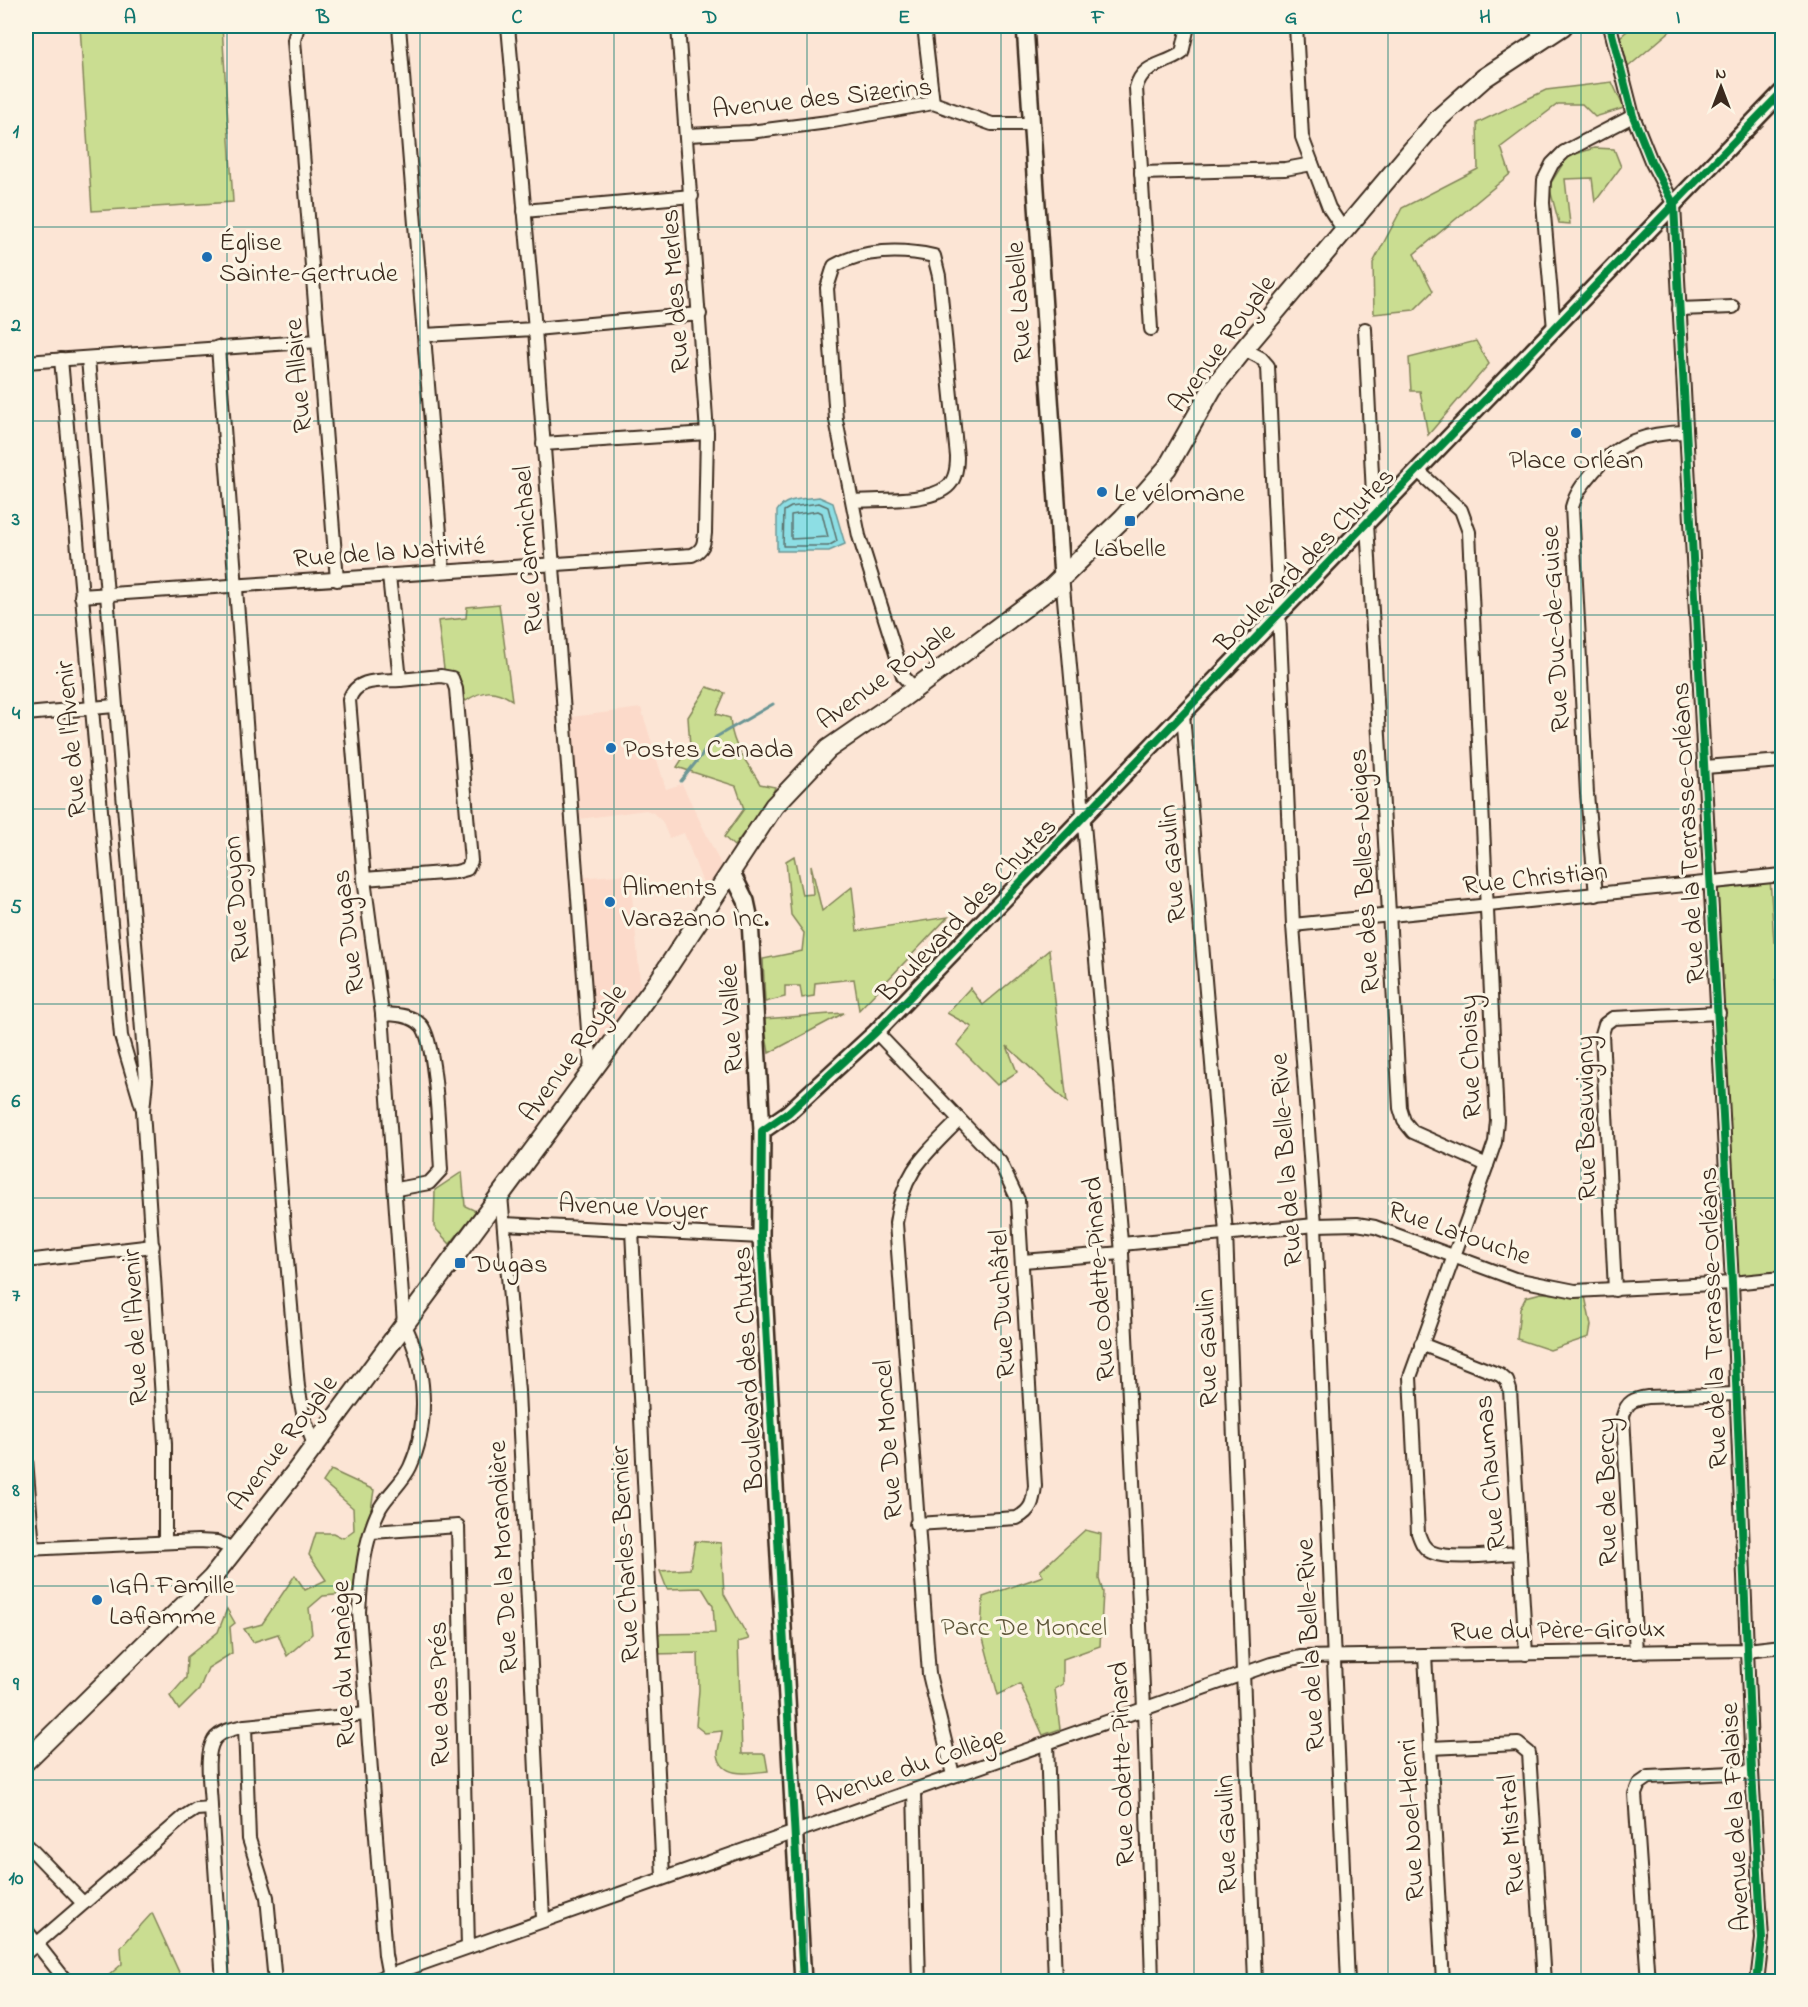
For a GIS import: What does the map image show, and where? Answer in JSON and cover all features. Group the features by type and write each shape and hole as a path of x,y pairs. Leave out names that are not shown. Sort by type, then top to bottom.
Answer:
{"main road":[{"name":"Avenue Royale","path":"26,1761 212,1578 501,1195 660,979 774,806 828,749 915,689 1051,588 1123,518 1167,468 1212,389 1343,229 1438,118 1538,32 1563,26"}],"street":[{"name":"Rue Allaire","path":"298,26 294,40 337,580"},
{"path":"399,26 443,571"},
{"name":"Rue Carmichael","path":"508,26 535,329 591,1070"},
{"name":"Rue des Merles","path":"678,26 692,196 707,433 705,533 704,545 700,552"},
{"path":"924,26 933,104"},
{"name":"Rue Labelle","path":"1025,26 1062,576"},
{"path":"1151,329 1136,88 1139,76 1147,68 1171,60 1182,53 1188,26"},
{"path":"1296,26 1302,137 1329,208 1343,229"},
{"name":"Rue de la Terrasse-Orléans","path":"1610,26 1633,116 1651,160 1674,205 1710,884 1719,1013 1748,1650"},
{"name":"Boulevard des Chutes","path":"803,1982 761,1237 762,1131 788,1113 876,1032 1782,92"},
{"name":"Avenue des Sizerins","path":"687,135 750,132 828,122 933,104 992,124 1032,124"},
{"path":"1554,329 1543,203 1544,180 1552,164 1564,152 1633,116"},
{"path":"1141,173 1286,169 1312,164"},
{"path":"524,211 692,196"},
{"path":"852,501 929,496 948,486 956,472 957,457 940,288 934,256 910,251 851,257 834,266 827,288 836,420 852,501 859,536 903,676 915,689"},
{"path":"1679,309 1733,307"},
{"path":"424,335 535,329 700,314"},
{"name":"Rue des Belles-Neiges","path":"1365,329 1370,519 1400,1108 1404,1121 1413,1132 1487,1165"},
{"path":"26,362 218,347 318,342"},
{"name":"Rue Doyon","path":"218,347 279,1179 298,1387 304,1418 314,1445"},
{"name":"Rue de la Belle-Rive","path":"1244,349 1261,358 1268,366 1293,925 1315,1225 1348,1982"},
{"name":"Rue de l'Avenir","path":"88,358 114,706 146,1080 143,1111 165,1444 165,1541"},
{"name":"Rue de l'Avenir","path":"61,359 121,1036 143,1111"},
{"name":"Rue Duc-de-Guise","path":"1596,895 1586,782 1572,507 1575,495 1582,485 1622,444 1638,437 1661,432 1685,432"},
{"path":"543,444 707,433"},
{"name":"Rue Choisy","path":"1418,471 1461,510 1469,532 1497,1120 1495,1142 1421,1344 1409,1387 1418,1533 1422,1544 1429,1551 1443,1555 1520,1553"},
{"name":"Rue de la Nativité","path":"81,596 693,555 700,552"},
{"path":"364,879 456,872 466,869 471,861 456,688 452,678 441,676 400,680 389,576"},
{"name":"Rue Odette-Pinard","path":"1062,576 1122,1248 1144,1708 1152,1982"},
{"name":"Rue Dugas","path":"400,680 361,683 352,690 349,700 364,879 382,1014 397,1189 404,1324"},
{"path":"26,714 114,706"},
{"name":"Rue Gaulin","path":"1183,714 1226,1233 1255,1982"},
{"path":"1705,767 1782,761"},
{"name":"Rue Vallée","path":"731,871 746,901 750,920 762,1131"},
{"name":"Rue Christian","path":"1293,925 1782,875"},
{"name":"Rue Beauvigny","path":"1615,1290 1602,1034 1605,1024 1613,1018 1719,1013"},
{"path":"382,1014 412,1018 423,1026 430,1040 437,1117 441,1170 429,1183 397,1189"},
{"name":"Rue Duchâtel","path":"876,1032 1000,1161 1018,1200 1023,1261 1034,1502 1029,1512 1017,1518 916,1524"},
{"name":"Rue De Moncel","path":"953,1775 929,1674 916,1524 896,1223 899,1197 908,1176 959,1120"},
{"name":"Rue De la Morandière","path":"501,1195 518,1391 543,1919"},
{"name":"Avenue Voyer","path":"504,1224 761,1237"},
{"name":"Rue Latouche","path":"1023,1261 1226,1233 1315,1225 1357,1224 1374,1227 1515,1279 1575,1291 1732,1283 1782,1278"},
{"name":"Rue Charles-Bernier","path":"632,1230 663,1877"},
{"path":"26,1261 153,1246"},
{"name":"Rue du Manège","path":"389,1979 385,1955 360,1612 362,1574 372,1532 380,1509 409,1468 417,1447 422,1389 420,1361 404,1324"},
{"name":"Rue Chaumas","path":"1421,1344 1500,1375 1507,1381 1510,1390 1526,1654"},
{"name":"Rue de Bercy","path":"1636,1652 1623,1416 1626,1405 1635,1399 1648,1397 1736,1394"},
{"path":"26,1460 29,1549 165,1541 217,1542 234,1549"},
{"name":"Rue des Prés","path":"372,1532 458,1526 468,1947"},
{"name":"Rue du Père-Giroux","path":"1334,1657 1748,1650 1782,1646"},
{"name":"Avenue de la Falaise","path":"1748,1650 1752,1772 1762,1939 1757,1982"},
{"name":"Rue Noel-Henri","path":"1425,1655 1443,1982"},
{"name":"Avenue du Collège","path":"370,1982 389,1979 543,1919 914,1791 953,1775 1243,1673 1300,1657 1334,1657"},
{"path":"223,1982 211,1808 210,1752 215,1739 226,1731 245,1726 366,1714"},
{"path":"245,1726 249,1839 267,1898 275,1982"},
{"path":"1047,1743 1055,1982"},
{"name":"Rue Mistral","path":"1430,1748 1518,1744 1529,1753 1544,1982"},
{"path":"1648,1982 1635,1794 1639,1784 1649,1777 1752,1772"},
{"path":"914,1791 919,1982"},
{"path":"26,1953 82,1902 185,1816 196,1809 211,1808"},
{"path":"26,1844 82,1902"},
{"path":"26,1930 67,1982"}],"shaded area":[{"path":"641,708 666,789 682,784 727,877 710,902 684,833 669,838 662,821 653,813 646,810 572,820 564,718"},
{"path":"630,874 642,1002 591,1070 576,878"}],"green space":[{"path":"80,26 222,26 233,202 92,211"},
{"path":"1633,26 1676,26 1628,67 1620,37"},
{"path":"1612,82 1624,108 1595,117 1582,104 1558,104 1501,147 1510,174 1414,254 1433,291 1414,310 1374,314 1373,263 1402,208 1478,169 1477,123 1546,90"},
{"path":"1594,148 1614,149 1621,167 1595,202 1592,178 1565,179 1570,224 1559,223 1549,186 1567,157"},
{"path":"1476,341 1489,364 1428,435 1420,391 1411,391 1409,358"},
{"path":"499,604 512,700 489,692 478,694 466,701 444,669 438,621 466,618 467,607"},
{"path":"707,687 725,693 716,714 730,718 740,753 760,784 775,787 772,796 734,846 724,837 744,809 736,786 677,767 690,747 688,717"},
{"path":"794,856 802,895 813,894 811,865 822,911 852,887 857,931 948,917 859,1010 854,979 815,983 814,996 802,998 800,986 785,986 785,997 765,1002 763,959 802,951 804,933 791,915 786,861"},
{"path":"1770,877 1774,942 1780,943 1782,948 1782,978 1776,980 1782,1093 1782,1278 1732,1283 1710,884"},
{"path":"1049,950 1067,1102 1007,1046 1017,1072 997,1085 957,1045 972,1027 947,1013 970,988 983,1005"},
{"path":"844,1013 769,1053 763,1019"},
{"path":"462,1172 465,1206 476,1211 450,1244 434,1227 435,1190"},
{"path":"1541,1293 1585,1296 1591,1325 1589,1337 1550,1350 1517,1339 1520,1309 1526,1297"},
{"path":"331,1470 374,1490 358,1593 323,1596 309,1608 312,1634 287,1656 278,1634 253,1642 244,1629 262,1624 295,1575 305,1590 326,1580 309,1555 316,1533 333,1533 343,1538 354,1530 353,1508 323,1482"},
{"name":"Parc De Moncel","path":"1085,1530 1101,1534 1099,1579 1103,1592 1100,1646 1063,1659 1063,1684 1055,1689 1060,1729 1043,1735 1020,1684 998,1695 981,1631 983,1597 1043,1576 1040,1571"},
{"path":"695,1541 721,1543 724,1594 749,1639 738,1642 742,1754 765,1754 768,1771 738,1773 725,1768 718,1755 722,1731 705,1733 696,1726 699,1690 698,1653 654,1654 655,1634 715,1633 713,1606 702,1588 667,1589 660,1571 690,1569"},
{"path":"227,1609 235,1623 230,1627 232,1653 208,1668 199,1690 179,1710 170,1696 186,1678 187,1657 218,1632"},
{"path":"152,1913 183,1981 113,1981 108,1976 122,1964 121,1947"}],"water":[{"path":"819,497 833,503 845,544 829,551 777,551 777,511 790,501"}],"waterway":[{"path":"681,781 716,737 773,704"}],"cycle path":[{"path":"1610,26 1633,116 1651,161 1674,205 1732,1283 1752,1772 1762,1939 1757,1982"},
{"path":"803,1982 761,1237 762,1131 788,1113 876,1032 1782,92"}],"place":[{"name":"Église Sainte-Gertrude","path":"207,257"},
{"name":"Place Orléan","path":"1576,433"},
{"name":"Le vélomane","path":"1102,492"},
{"name":"Labelle","path":"1130,521"},
{"name":"Postes Canada","path":"611,748"},
{"name":"Aliments Varazano Inc.","path":"610,902"},
{"name":"Dugas","path":"460,1263"},
{"name":"IGA Famille Laflamme","path":"97,1600"}]}
